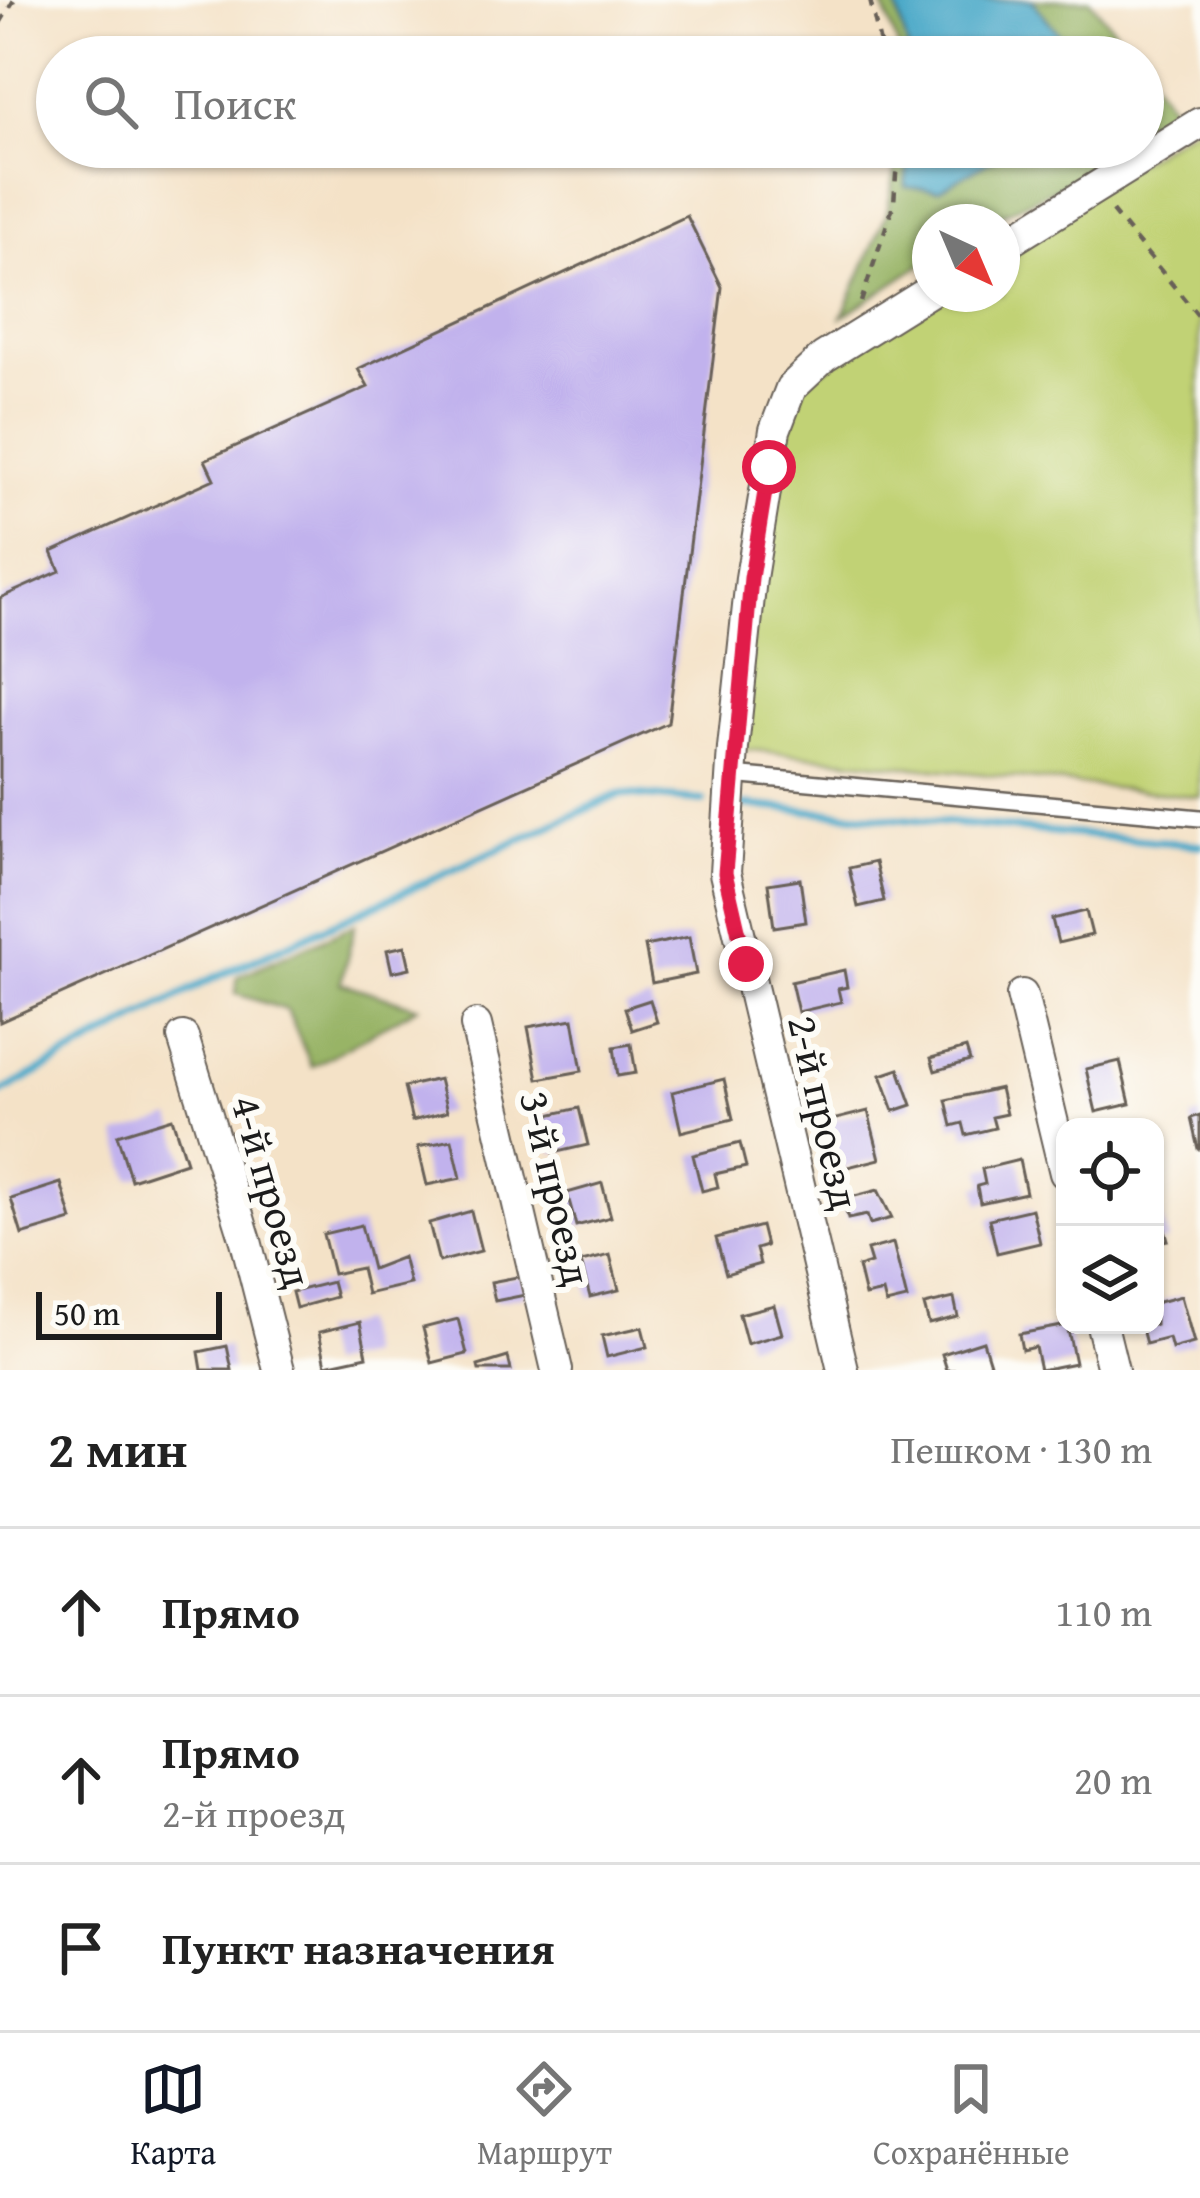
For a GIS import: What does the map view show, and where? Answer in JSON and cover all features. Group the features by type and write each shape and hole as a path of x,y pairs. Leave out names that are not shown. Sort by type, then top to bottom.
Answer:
{"street":[{"path":"1164,145 1200,123"},
{"path":"1020,235 1128,168"},
{"name":"2-й проезд","path":"843,1370 725,873 731,775 751,578 775,430 791,388 848,342 912,302"},
{"path":"1022,995 1056,1135"},
{"name":"3-й проезд","path":"476,1025 557,1370"},
{"name":"4-й проезд","path":"183,1037 246,1241 278,1370"},
{"path":"1104,1334 1113,1370"}],"lane":[{"path":"731,775 1200,818"}],"path":[{"path":"0,23 14,0"},
{"path":"870,0 878,36"},
{"path":"848,342 894,203 896,168"},
{"path":"1094,189 1200,318"}],"green space":[{"path":"881,0 1090,0 1120,36 894,36"},
{"path":"1164,96 1182,121 1164,132"},
{"path":"1200,123 1200,797 733,748 791,388 912,306 912,312 1020,312 1020,235 1128,168 1164,168 1164,145"},
{"path":"896,168 1097,168 1020,205 912,204 912,271 842,317 887,213"},
{"path":"355,925 341,983 418,1007 312,1067 287,1010 236,994 237,977"}],"water":[{"path":"895,0 1032,0 1061,36 904,36"},
{"path":"907,168 977,168 939,190 905,187"}],"building":[{"path":"687,216 722,287 668,723 0,1022 0,598 60,571 52,552 214,479 205,460 368,387 358,369"},
{"path":"875,862 884,901 858,907 849,868"},
{"path":"800,879 806,922 774,927 768,884"},
{"path":"1086,911 1092,935 1058,943 1052,919"},
{"path":"689,937 696,974 652,983 645,946"},
{"path":"405,946 410,968 392,972 387,950"},
{"path":"844,970 847,987 838,989 841,1002 798,1012 791,982"},
{"path":"650,1000 657,1022 632,1030 625,1008"},
{"path":"573,1019 582,1071 538,1079 528,1027"},
{"path":"631,1044 636,1073 618,1076 614,1047"},
{"path":"966,1048 970,1061 935,1071 931,1058"},
{"path":"1120,1061 1130,1104 1096,1112 1086,1069"},
{"path":"899,1069 912,1105 894,1111 881,1075"},
{"path":"439,1079 447,1112 412,1121 404,1087"},
{"path":"724,1079 733,1119 681,1132 672,1092"},
{"path":"1000,1088 1006,1114 992,1117 995,1128 966,1135 963,1123 952,1126 946,1100"},
{"path":"579,1108 588,1145 553,1153 544,1116"},
{"path":"868,1111 880,1159 836,1170 824,1122"},
{"path":"1200,1115 1200,1149 1198,1149 1191,1118"},
{"path":"172,1118 186,1162 131,1180 117,1135"},
{"path":"452,1140 461,1178 427,1185 418,1147"},
{"path":"740,1143 746,1167 715,1174 718,1187 702,1191 693,1155"},
{"path":"1019,1160 1026,1193 980,1203 977,1186 985,1184 982,1169"},
{"path":"61,1183 72,1220 22,1235 11,1199"},
{"path":"602,1183 611,1217 576,1226 567,1193"},
{"path":"878,1190 892,1218 870,1224 867,1215 848,1219 843,1199"},
{"path":"1032,1209 1040,1243 997,1253 989,1219"},
{"path":"471,1211 481,1251 439,1262 429,1223"},
{"path":"361,1225 372,1269 403,1257 410,1284 367,1294 361,1268 333,1274 323,1234"},
{"path":"761,1226 766,1246 756,1249 760,1264 726,1274 716,1238"},
{"path":"893,1243 907,1299 886,1304 883,1292 865,1296 858,1267 871,1263 867,1250"},
{"path":"610,1255 619,1290 590,1297 581,1262"},
{"path":"522,1276 525,1295 495,1301 491,1282"},
{"path":"332,1282 336,1297 296,1308 292,1292"},
{"path":"1181,1296 1194,1343 1172,1349 1169,1338 1146,1344 1143,1334 1164,1334 1164,1301"},
{"path":"954,1298 958,1317 929,1324 924,1305"},
{"path":"774,1305 782,1334 747,1344 739,1314"},
{"path":"458,1319 467,1354 432,1363 423,1328"},
{"path":"360,1322 367,1356 326,1365 319,1332"},
{"path":"642,1327 647,1347 607,1357 602,1336"},
{"path":"1056,1327 1056,1334 1069,1334 1075,1363 1040,1370 1035,1347 1022,1350 1019,1334"},
{"path":"983,1341 992,1370 947,1370 942,1354"},
{"path":"227,1346 232,1370 202,1370 199,1352"},
{"path":"508,1357 511,1370 479,1370 478,1366"}],"waterway":[{"path":"0,1093 205,982 620,794 703,801"},
{"path":"744,805 1200,845"}],"route":[{"path":"746,964 725,873 751,578 769,467"}]}
